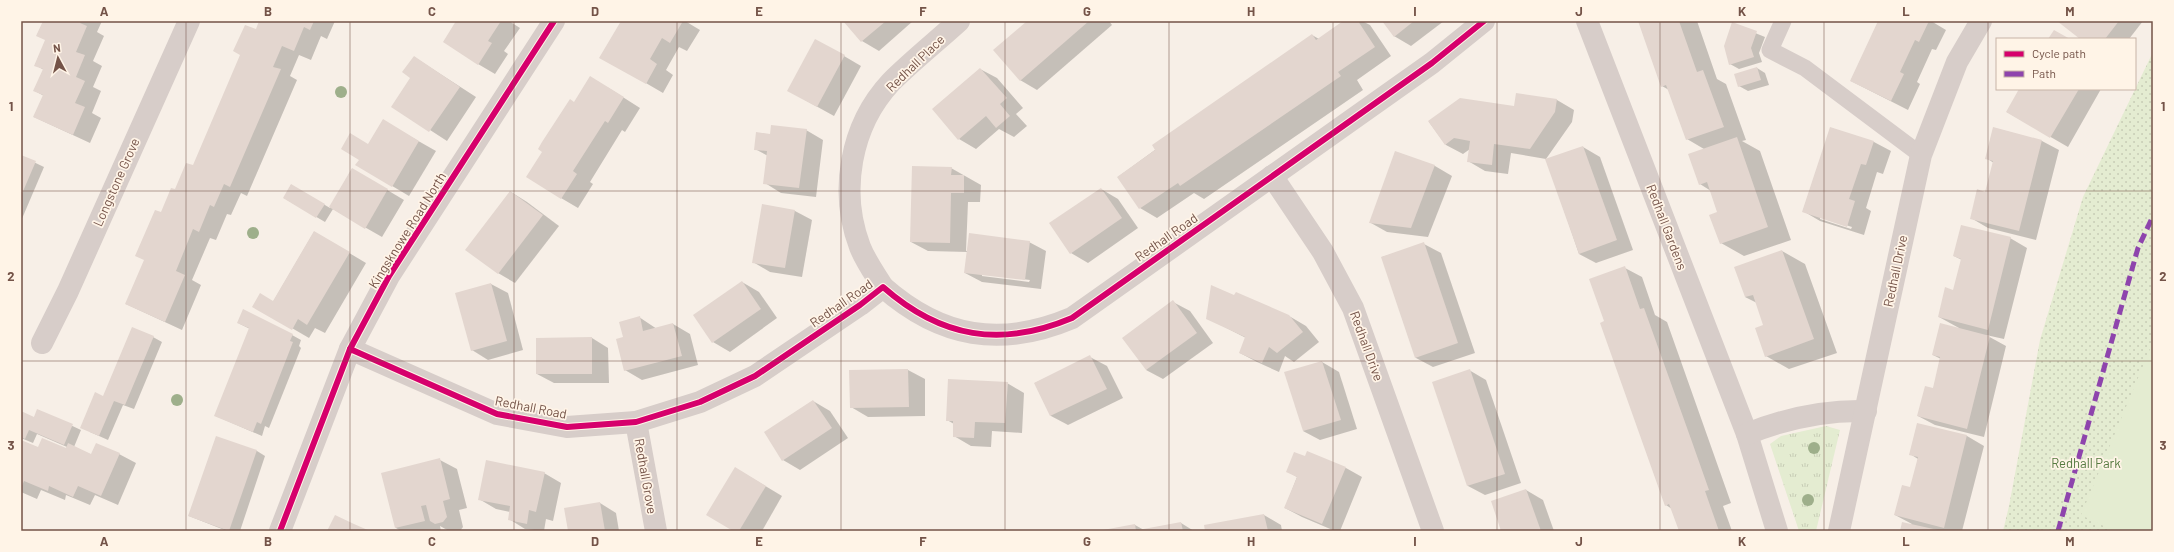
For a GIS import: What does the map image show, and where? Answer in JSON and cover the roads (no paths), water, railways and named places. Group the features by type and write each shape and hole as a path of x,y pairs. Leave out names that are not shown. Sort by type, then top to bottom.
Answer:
{"street":[{"name":"Longstone Grove","path":"42,343 68,291 189,21"},
{"name":"Kingsknowe Road North","path":"280,531 350,350 389,276 554,21"},
{"name":"Redhall Place","path":"883,287 870,268 861,248 854,226 850,204 850,181 853,154 861,129 874,104 891,83 959,21"},
{"name":"Redhall Road","path":"350,350 497,414 567,426 636,422 700,402 755,376 860,305 883,287 918,314 938,324 960,331 982,335 1006,336 1028,333 1051,327 1072,318 1432,63 1484,21"},
{"name":"Redhall Gardens","path":"1587,21 1747,434 1777,531"},
{"name":"Redhall Drive","path":"1839,531 1921,155 1957,62 1981,21"},
{"name":"Redhall Drive","path":"1272,176 1323,252 1353,308 1433,531"},
{"path":"1747,434 1768,426 1841,410 1866,411"},
{"name":"Redhall Grove","path":"636,422 656,531"}],"lane":[{"path":"1783,21 1770,50 1805,68 1921,155"}],"park label":[{"name":"Redhall Park","path":"2086,463"}]}
